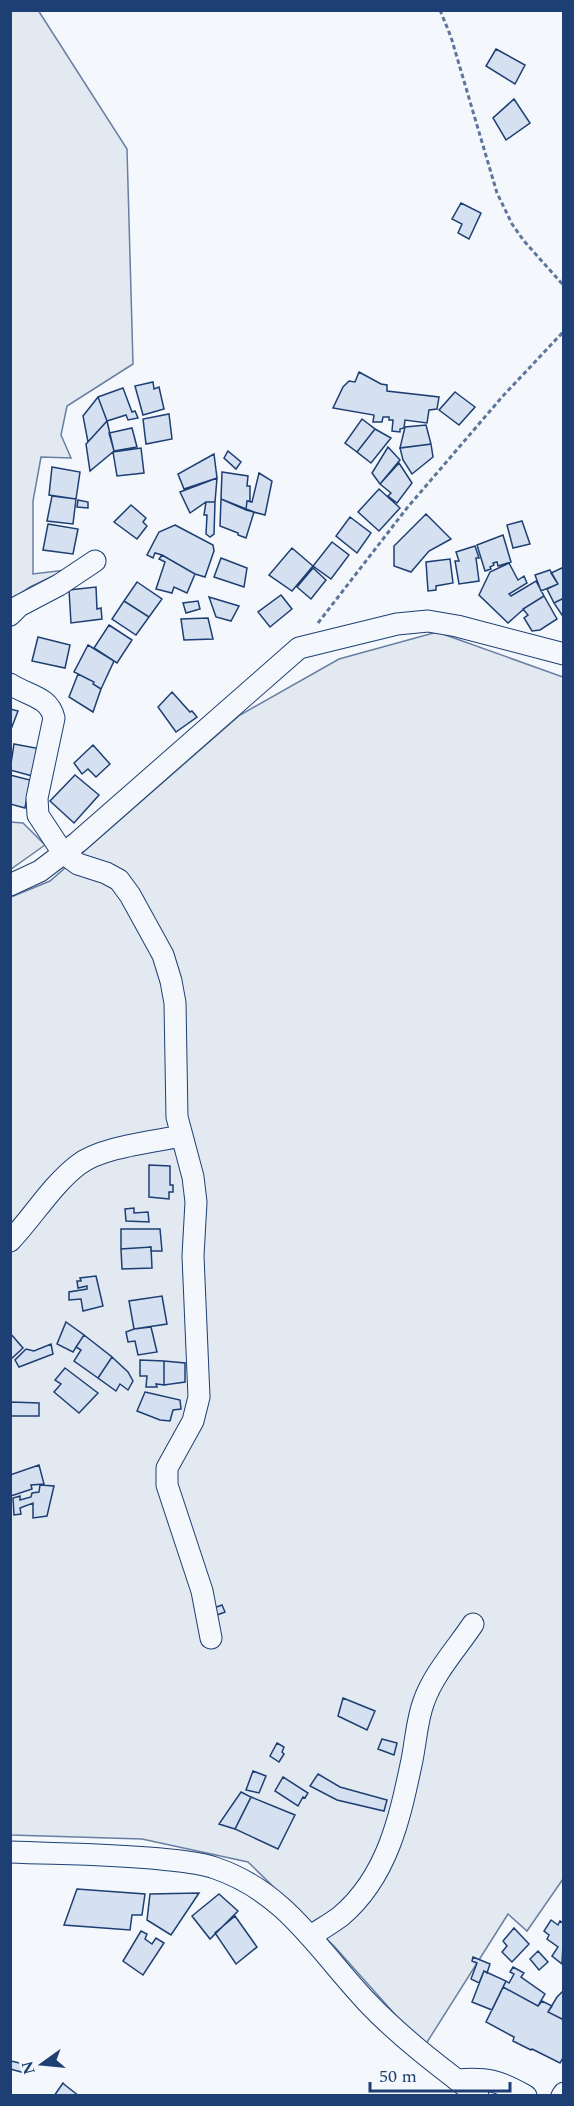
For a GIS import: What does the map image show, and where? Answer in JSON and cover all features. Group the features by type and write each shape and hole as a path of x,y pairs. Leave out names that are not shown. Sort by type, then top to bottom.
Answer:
{"street":[{"path":"10,615 19,606 59,585 95,561"},
{"path":"10,885 40,871 63,853 299,648 397,624 428,621 457,626 564,654"},
{"path":"10,684 21,692 42,700 51,708 54,718 37,798 38,815 63,853 78,864 119,880 130,895 163,955 171,981 175,1004 175,1097 181,1136 193,1177 196,1202 193,1256 199,1396 193,1421 167,1468 167,1485 202,1592 211,1638"},
{"path":"10,1242 48,1194 80,1163 125,1147 181,1136"},
{"path":"311,1936 341,1916 375,1878 390,1846 400,1816 424,1702 437,1676 473,1623"},
{"path":"10,1852 143,1857 213,1867 243,1879 269,1896 290,1914 367,2002 398,2031 478,2096"},
{"path":"453,2076 496,2080 526,2096"}],"path":[{"path":"440,10 451,37 497,193 512,224 524,241 564,286"},
{"path":"299,648 407,508 502,397 564,331"}],"shaded area":[{"path":"38,10 127,149 133,364 67,406 61,435 71,458 41,457 33,501 33,574 66,570 30,587 11,600 10,11"},
{"path":"437,632 563,677 563,1879 527,1931 508,1914 424,2047 334,1946 248,1862 142,1839 11,1835 11,897 50,881 240,715 339,659"},
{"path":"10,822 23,823 45,845 11,869"}],"building":[{"path":"496,49 525,65 515,84 486,66"},
{"path":"514,99 530,123 506,140 493,118"},
{"path":"461,203 481,213 469,239 458,233 462,224 452,219"},
{"path":"359,372 387,385 387,391 439,397 437,409 429,410 427,423 405,420 404,428 400,429 400,432 392,431 393,420 389,420 389,417 383,417 382,422 373,422 374,415 333,408 343,387 349,381 355,382"},
{"path":"153,382 154,389 159,387 164,409 143,415 135,386"},
{"path":"123,388 132,412 135,411 138,418 128,420 126,415 107,421 98,397"},
{"path":"455,392 475,407 459,425 439,410"},
{"path":"98,397 107,421 88,442 83,416"},
{"path":"169,414 172,439 146,444 143,419"},
{"path":"362,419 375,429 357,452 345,443"},
{"path":"107,421 114,451 90,471 86,444"},
{"path":"426,425 431,444 400,448 405,427"},
{"path":"132,428 137,447 114,451 109,433"},
{"path":"375,429 391,438 371,463 357,452"},
{"path":"431,444 433,457 412,474 403,460 400,448"},
{"path":"388,447 400,460 380,484 372,473"},
{"path":"141,448 144,473 117,476 113,452"},
{"path":"228,451 241,462 236,469 224,458"},
{"path":"214,454 217,478 184,489 178,474"},
{"path":"399,463 412,483 397,503 388,496 391,493 380,484"},
{"path":"52,467 80,472 76,499 49,495"},
{"path":"222,472 248,476 250,501 247,501 246,510 221,499"},
{"path":"259,473 272,481 265,515 246,510 247,501 252,502"},
{"path":"217,478 215,502 206,502 190,513 180,492"},
{"path":"379,489 400,508 379,531 358,512"},
{"path":"52,496 76,499 73,524 47,521"},
{"path":"221,499 254,512 246,538 220,526"},
{"path":"78,500 88,502 88,508 77,507"},
{"path":"206,502 215,502 214,534 210,537 206,534 207,515 204,515"},
{"path":"131,505 146,518 143,522 147,526 137,539 114,522"},
{"path":"426,514 451,539 429,551 411,572 394,566 394,546"},
{"path":"350,517 371,533 357,553 336,536"},
{"path":"522,521 530,544 513,548 507,525"},
{"path":"48,524 78,529 73,554 43,550"},
{"path":"175,525 213,545 214,551 205,577 195,574 162,555 155,553 153,558 147,555 159,532"},
{"path":"503,535 511,562 498,566 497,562 493,563 491,569 485,571 477,545"},
{"path":"332,542 349,555 331,579 313,566"},
{"path":"475,546 479,558 476,558 479,581 459,584 455,561 459,561 456,552"},
{"path":"292,548 313,566 292,591 269,575"},
{"path":"162,555 195,574 187,593 174,587 172,593 156,589 165,562 159,559"},
{"path":"221,558 247,568 244,587 214,577"},
{"path":"450,559 453,583 436,586 436,590 428,591 426,562"},
{"path":"509,563 518,580 524,576 527,583 509,594 511,596 536,581 544,596 526,607 508,623 479,595 490,572"},
{"path":"564,567 564,598 554,603 547,589 558,584 551,573"},
{"path":"313,568 326,580 311,599 297,587"},
{"path":"550,570 558,584 541,591 535,575"},
{"path":"137,582 162,599 149,617 124,601"},
{"path":"96,587 97,609 101,608 102,619 71,623 69,590"},
{"path":"281,595 292,609 270,627 258,612"},
{"path":"544,596 557,619 540,630 532,631 524,618 528,615 523,609"},
{"path":"209,597 239,606 231,621 216,617"},
{"path":"564,598 564,618 554,603"},
{"path":"124,601 149,617 136,635 112,619"},
{"path":"198,601 200,609 186,613 183,603"},
{"path":"208,618 213,639 184,640 181,619"},
{"path":"109,625 132,640 117,663 94,648"},
{"path":"38,637 70,645 65,668 32,661"},
{"path":"88,645 114,661 101,689 93,684 94,682 74,672"},
{"path":"78,674 94,682 93,684 101,689 93,712 69,697"},
{"path":"172,692 197,717 176,732 158,707"},
{"path":"10,709 18,711 10,732"},
{"path":"14,744 41,749 36,777 10,770"},
{"path":"93,745 110,764 96,777 88,769 82,774 74,763"},
{"path":"10,775 30,780 25,808 10,804"},
{"path":"75,775 99,795 74,823 50,801"},
{"path":"149,1165 170,1166 170,1185 173,1185 173,1192 169,1192 169,1199 149,1197"},
{"path":"134,1208 134,1213 148,1212 149,1222 126,1221 125,1209"},
{"path":"121,1229 160,1229 162,1251 151,1251 151,1247 121,1249"},
{"path":"151,1247 152,1268 122,1269 121,1249"},
{"path":"96,1276 103,1306 83,1311 81,1299 69,1300 69,1292 87,1289 87,1286 78,1288 77,1281 81,1281 80,1278"},
{"path":"162,1296 167,1324 134,1329 129,1301"},
{"path":"66,1322 84,1335 73,1352 57,1344"},
{"path":"151,1327 157,1352 138,1355 135,1341 128,1342 126,1332"},
{"path":"10,1333 23,1348 10,1360"},
{"path":"84,1335 112,1357 98,1378 74,1361 81,1350 76,1347"},
{"path":"51,1344 53,1354 19,1367 15,1360 26,1349 34,1351"},
{"path":"112,1357 128,1372 133,1381 128,1390 120,1384 116,1391 98,1378"},
{"path":"140,1360 164,1361 164,1385 156,1384 157,1387 146,1387 147,1376 140,1376"},
{"path":"164,1361 185,1363 185,1382 164,1385"},
{"path":"65,1368 98,1393 79,1413 54,1392 61,1384 55,1380"},
{"path":"145,1392 180,1400 181,1409 173,1410 170,1421 160,1420 137,1411"},
{"path":"10,1402 39,1403 39,1416 10,1416"},
{"path":"39,1465 44,1484 31,1485 32,1489 11,1496 10,1475"},
{"path":"40,1485 54,1486 47,1516 33,1518 33,1503 20,1508 21,1514 14,1515 13,1498 20,1496 20,1500 31,1497 32,1493 39,1492"},
{"path":"222,1605 225,1612 217,1615 214,1608"},
{"path":"343,1698 375,1711 367,1730 338,1716"},
{"path":"382,1739 397,1743 394,1755 378,1749"},
{"path":"277,1743 284,1747 282,1752 284,1754 279,1762 270,1756"},
{"path":"253,1771 266,1776 259,1793 246,1790"},
{"path":"318,1774 340,1787 387,1800 384,1811 337,1800 310,1786"},
{"path":"283,1777 308,1793 298,1806 275,1791"},
{"path":"241,1792 251,1797 235,1829 219,1824"},
{"path":"251,1797 295,1815 278,1849 235,1829"},
{"path":"77,1889 145,1894 142,1915 132,1915 130,1930 64,1925"},
{"path":"199,1893 171,1935 147,1920 150,1894"},
{"path":"219,1894 238,1911 210,1939 192,1916"},
{"path":"235,1916 257,1947 236,1964 215,1933"},
{"path":"551,1920 558,1925 560,1921 564,1924 562,1964 552,1956 558,1947 547,1939 549,1935 544,1931"},
{"path":"514,1928 529,1944 512,1962 502,1952 507,1946 503,1941"},
{"path":"141,1931 147,1934 145,1939 152,1944 156,1938 164,1943 143,1975 123,1961"},
{"path":"538,1951 548,1962 539,1970 530,1959"},
{"path":"473,1957 490,1964 487,1973 484,1971 479,1983 471,1979 477,1963 472,1961"},
{"path":"513,1967 524,1973 521,1977 545,1994 538,2006 503,1987 506,1981 509,1983 514,1974 510,1972"},
{"path":"484,1971 506,1981 492,2010 472,2002"},
{"path":"503,1987 538,2006 542,2001 552,2006 548,2012 564,2020 564,2056 560,2063 513,2041 514,2037 486,2022"},
{"path":"564,1991 564,2020 548,2012"},
{"path":"11,2061 28,2065 25,2073 10,2069"},
{"path":"63,2083 65,2085 79,2096 54,2096"}]}
